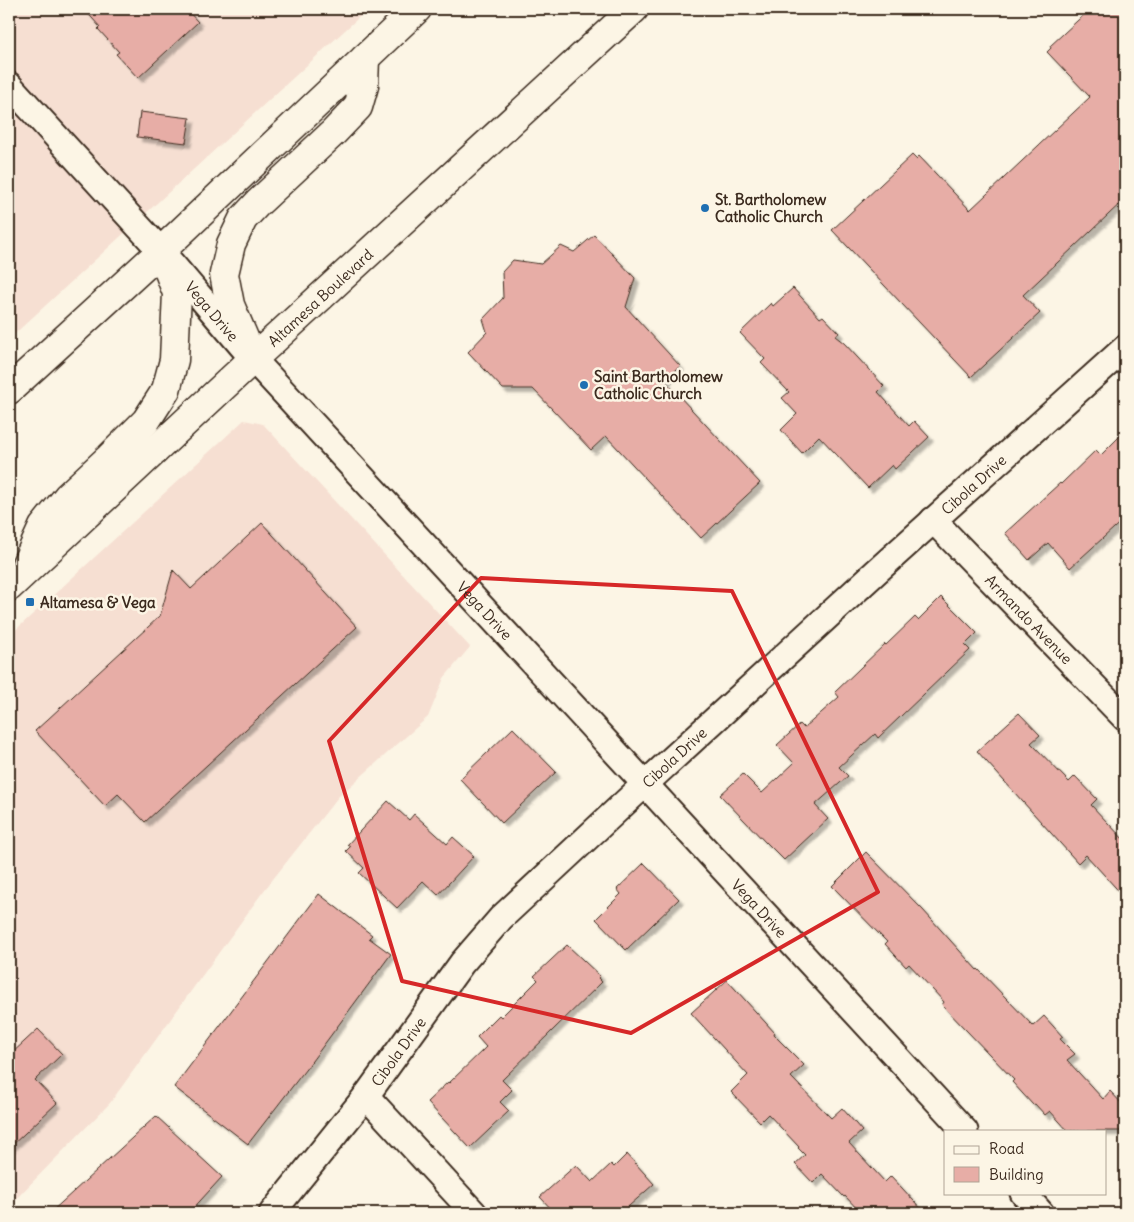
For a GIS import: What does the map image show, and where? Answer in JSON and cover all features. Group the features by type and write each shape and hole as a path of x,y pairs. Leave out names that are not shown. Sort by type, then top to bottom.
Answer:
{"main road":[{"path":"9,390 161,251 417,9"},
{"name":"Altamesa Boulevard","path":"14,582 253,359 634,9"},
{"path":"253,359 230,305 224,274 230,244 243,219 358,107 364,86 365,58"},
{"path":"14,582 30,556 43,527 68,496 146,421 166,390 174,360 177,293 161,251"}],"street":[{"name":"Vega Drive","path":"9,85 161,251 253,359 964,1130"},
{"name":"Cibola Drive","path":"272,1213 366,1096 462,964 501,918 933,520 1125,348"},
{"name":"Armando Avenue","path":"933,520 1125,718"},
{"path":"366,1096 474,1213"},
{"path":"1024,1194 1042,1213"}],"highlighted area":[{"path":"481,578 732,591 878,892 631,1033 402,981 329,741"}],"shaded area":[{"path":"9,9 368,9 9,339"},
{"path":"244,420 263,424 470,647 444,678 428,717 338,797 262,893 110,1103 9,1206 9,636"}],"building":[{"path":"84,9 186,9 198,22 138,78 116,54 119,52 98,29 100,27"},
{"path":"1090,9 1125,9 1125,199 1023,295 1040,313 971,377 832,230 912,155 916,159 919,156 970,210 1090,97 1047,52 1051,48 1050,46"},
{"path":"140,112 190,118 186,143 137,137"},
{"name":"Saint Bartholomew Catholic Church","path":"594,235 635,278 626,307 680,366 665,381 760,483 701,538 606,436 591,450 533,389 503,389 468,352 487,332 483,319 503,298 502,272 513,260 541,264 561,246 574,252"},
{"path":"793,288 820,318 823,316 839,333 835,336 844,343 884,386 878,392 909,426 914,421 929,437 895,469 892,465 868,488 819,436 802,453 781,430 797,414 782,398 789,392 761,363 765,359 740,333 771,303 773,306"},
{"path":"1125,431 1125,518 1070,568 1048,543 1029,560 1005,533 1061,484 1096,450 1101,455"},
{"path":"262,523 357,627 145,822 118,794 105,806 35,731 160,616 173,570 191,589"},
{"path":"941,597 977,633 965,645 970,650 878,738 875,734 839,767 848,776 815,805 828,819 784,860 720,795 743,774 762,793 794,763 777,745 800,724 804,728 839,697 835,692 915,617 918,620"},
{"path":"1019,713 1040,735 1031,743 1069,782 1075,776 1097,799 1091,805 1125,841 1125,898 1086,855 1078,863 977,751"},
{"path":"513,728 556,772 502,823 460,779"},
{"path":"388,801 409,820 414,814 447,844 453,837 474,856 438,895 423,881 397,908 359,873 364,868 346,851 350,847 347,845"},
{"path":"866,852 923,910 977,970 1033,1026 1044,1016 1063,1037 1060,1039 1075,1054 1067,1060 1103,1099 1110,1091 1125,1107 1125,1131 1067,1130 1050,1111 1045,1115 1035,1104 1033,1105 1012,1082 1014,1080 942,1005 944,1002 909,964 906,967 885,944 887,942 832,886"},
{"path":"644,863 679,899 626,950 596,919 621,894 617,889"},
{"path":"319,894 372,935 369,938 391,954 248,1144 174,1087"},
{"path":"567,945 600,976 598,978 602,982 502,1080 512,1090 500,1102 509,1111 470,1148 427,1102 486,1047 477,1037 499,1015 501,1017 538,980 534,976"},
{"path":"727,980 775,1033 774,1035 804,1065 791,1077 831,1118 842,1108 862,1131 849,1143 885,1182 891,1176 925,1213 861,1213 822,1174 813,1183 795,1164 805,1155 799,1147 768,1114 760,1122 731,1092 748,1075 691,1013"},
{"path":"38,1029 62,1054 35,1080 57,1103 9,1148 9,1052 11,1054"},
{"path":"156,1116 222,1177 189,1213 50,1213"},
{"path":"627,1154 654,1184 621,1213 555,1213 540,1197 576,1165 592,1182 611,1164 614,1167"}],"place":[{"name":"St. Bartholomew Catholic Church","path":"705,208"},
{"name":"Saint Bartholomew Catholic Church","path":"584,385"},
{"name":"Altamesa & Vega","path":"30,602"}]}
